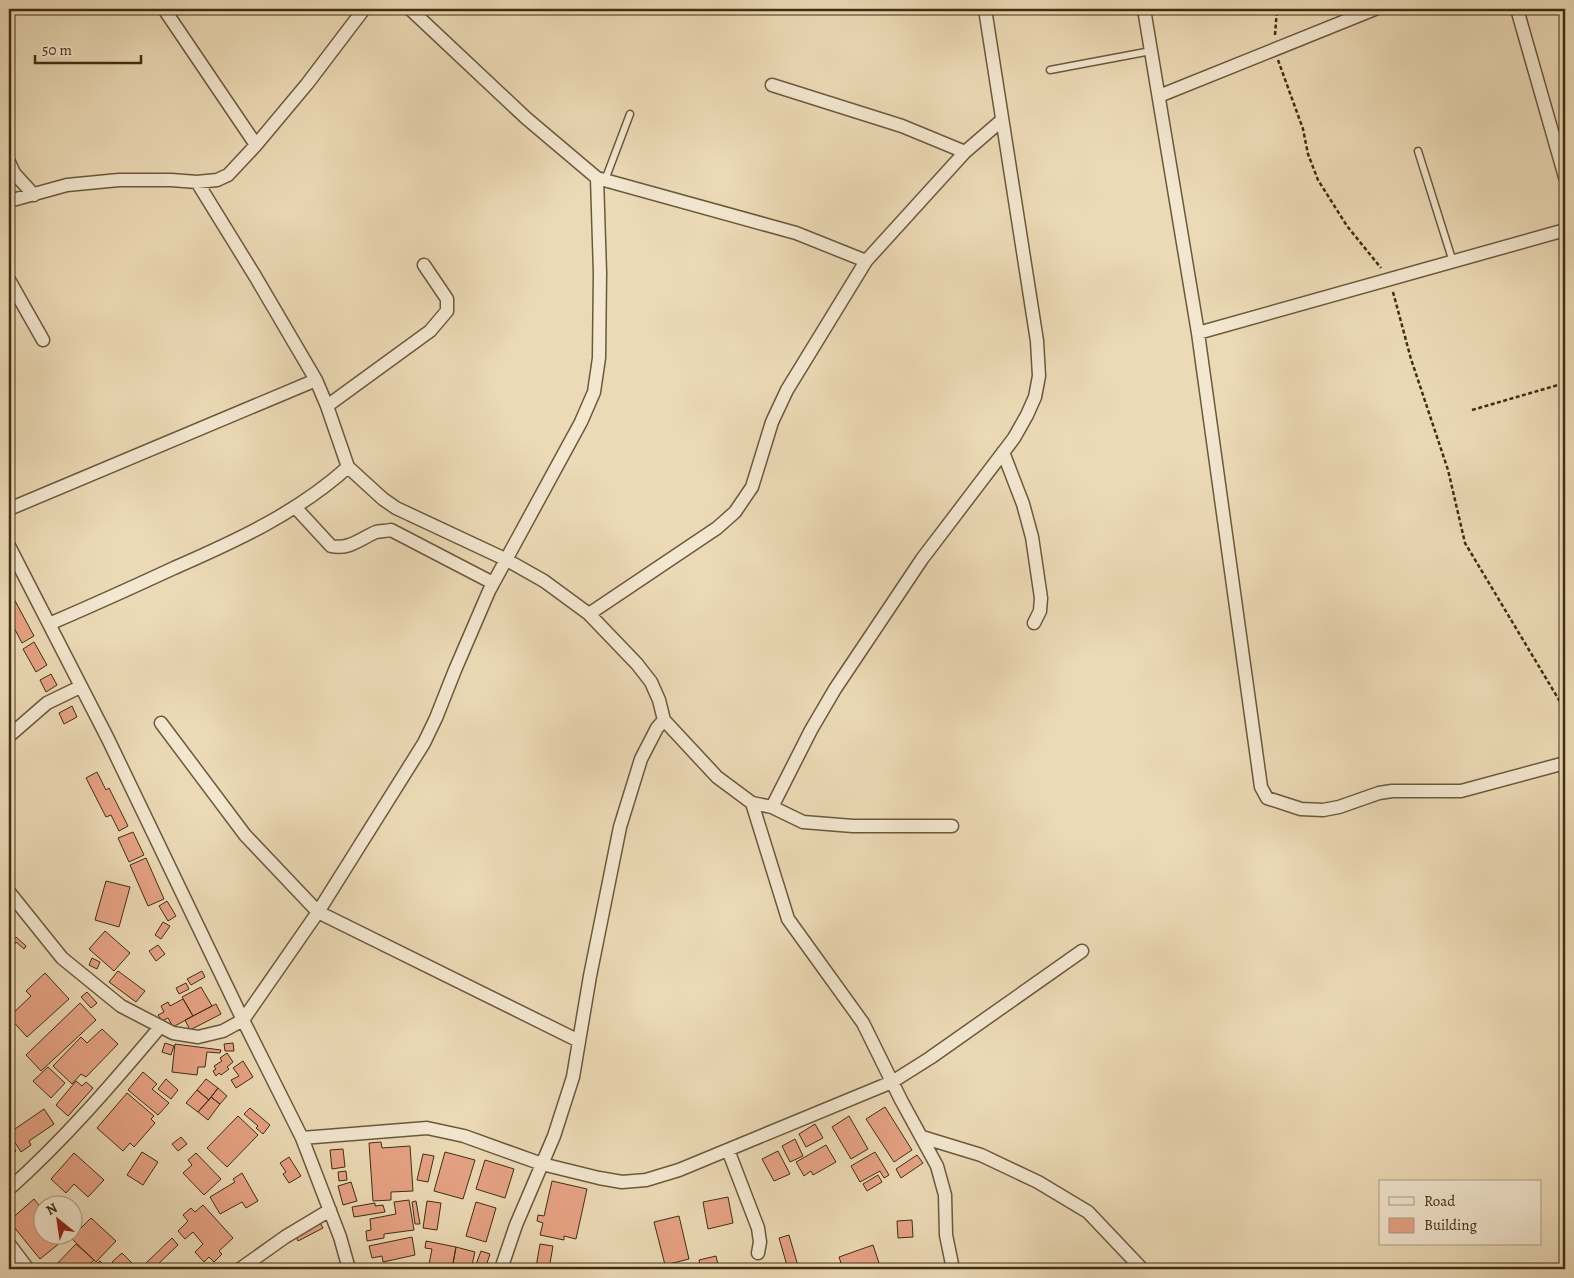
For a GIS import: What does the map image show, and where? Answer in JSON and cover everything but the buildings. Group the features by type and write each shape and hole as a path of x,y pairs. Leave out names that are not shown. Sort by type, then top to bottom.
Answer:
{"street":[{"path":"164,9 256,145"},
{"path":"9,201 67,185 119,180 197,182 217,180 228,175 307,84 364,9"},
{"path":"410,9 526,118 601,179 796,234 866,262"},
{"path":"772,807 811,730 835,689 922,559 1014,438 1035,397 1039,376 1038,341 985,9"},
{"path":"1144,9 1198,333 1261,787 1267,798 1302,809 1322,810 1339,807 1372,795 1392,791 1461,790 1565,764"},
{"path":"1159,96 1375,9"},
{"path":"1517,9 1565,177"},
{"path":"772,85 902,126 965,152"},
{"path":"589,614 717,528 735,512 752,487 772,422 787,390 866,262 965,152 1002,120"},
{"path":"9,162 14,173 34,195"},
{"path":"9,892 62,958 122,1006 160,1027 173,1033 198,1037 223,1031 243,1020 318,912 424,743 493,583 572,438 594,392 598,358 601,179"},
{"path":"197,182 316,380 348,467 383,499 396,508 505,559 544,581 589,614 637,664 651,682 659,700 664,720 717,777 752,803 772,807 803,822 853,826 952,826"},
{"path":"1198,333 1565,230"},
{"path":"327,406 430,331 447,311 447,299 424,265"},
{"path":"9,280 43,340"},
{"path":"9,509 316,380"},
{"path":"1003,452 1023,504 1032,537 1041,598 1040,611 1034,624"},
{"path":"49,624 236,541 295,507 331,482 348,467"},
{"path":"295,507 331,546 339,548 350,546 377,532 391,530 493,583"},
{"path":"9,546 108,739 302,1138 340,1237 348,1269"},
{"path":"9,736 47,703 80,686"},
{"path":"501,1269 516,1225 554,1136 573,1077 590,976 620,827 641,759 657,728 664,720"},
{"path":"161,723 245,835 318,912 579,1041"},
{"path":"752,803 788,919 863,1023 937,1166 942,1180 946,1204 946,1235 953,1269"},
{"path":"302,1138 427,1128 464,1136 542,1164 599,1178 622,1182 646,1180 679,1170 892,1082 930,1058 1082,951"},
{"path":"9,1189 41,1161 94,1104 160,1027"},
{"path":"922,1137 981,1155 1038,1182 1088,1212 1142,1269"},
{"path":"728,1150 758,1228 760,1242 758,1253"},
{"path":"240,1269 285,1237 330,1210"},
{"path":"9,1244 28,1269"}],"lane":[{"path":"1050,70 1151,51"},
{"path":"601,179 630,114"},
{"path":"1418,151 1453,262"}],"path":[{"path":"1277,9 1275,50 1303,129 1308,154 1318,180 1347,226 1390,279 1411,359 1448,470 1465,543 1565,710"},
{"path":"1472,410 1565,383"}]}
